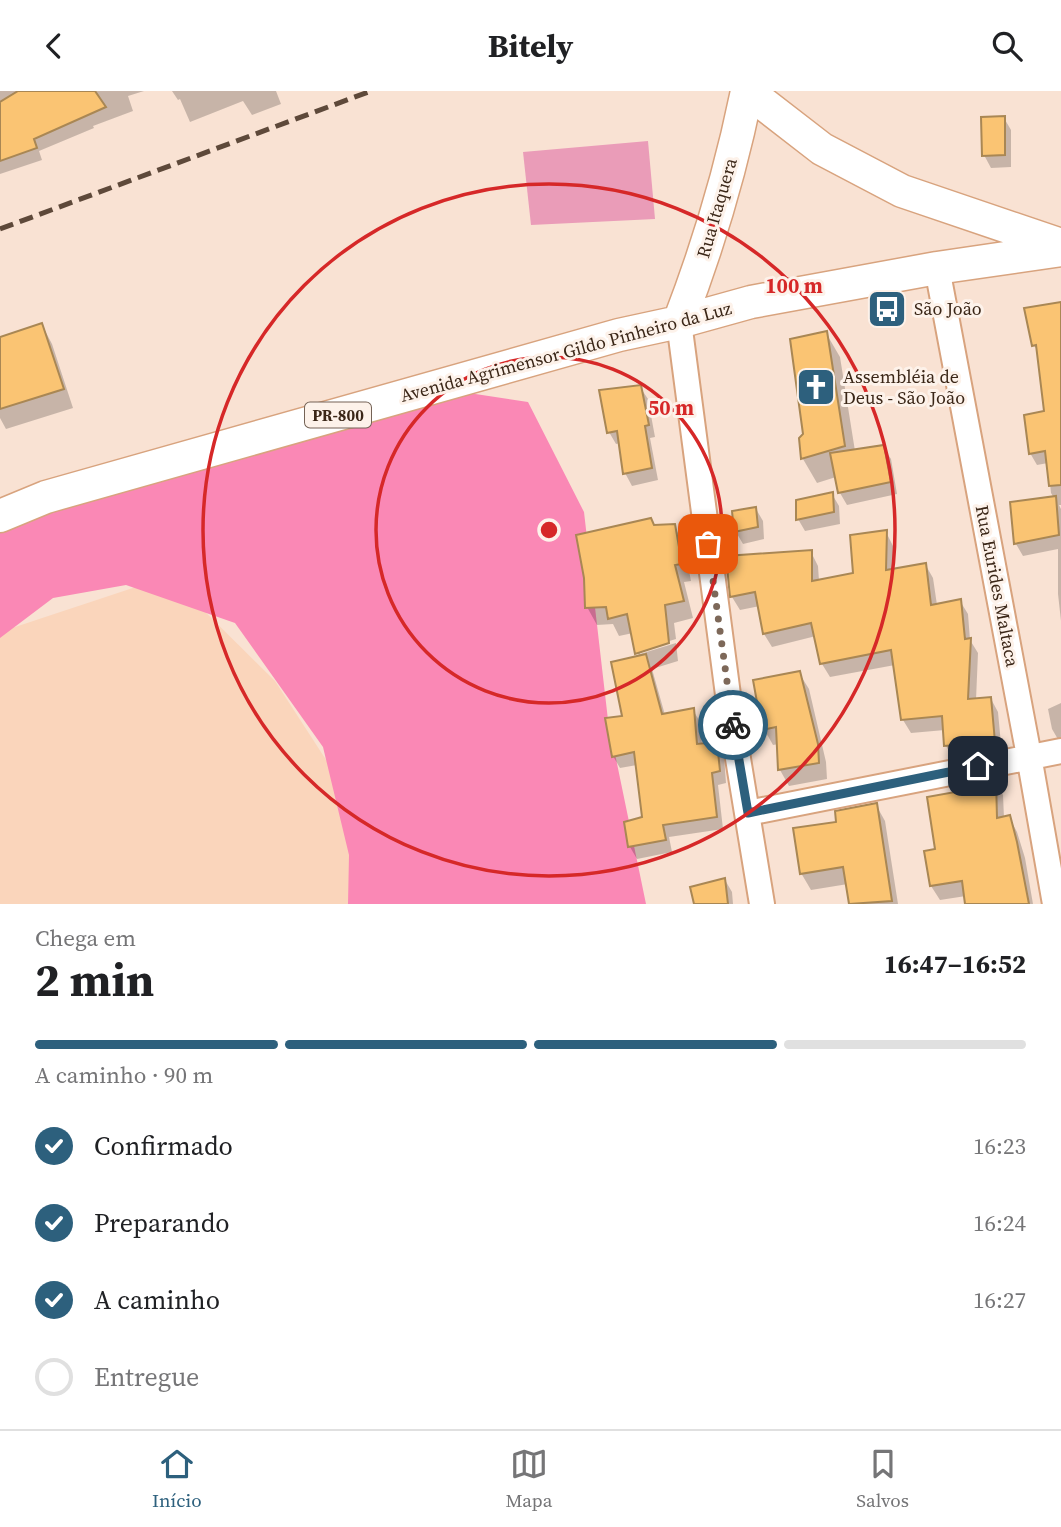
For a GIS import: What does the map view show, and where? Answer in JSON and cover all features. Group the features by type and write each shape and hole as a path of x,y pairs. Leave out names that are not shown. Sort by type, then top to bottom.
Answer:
{"main road":[{"path":"747,91 822,149 902,191 1061,245"},
{"name":"Rua Itaquera","path":"679,322 703,262 737,140 747,91"},
{"name":"Avenida Agrimensor Gildo Pinheiro da Luz","path":"0,516 46,497 620,335 751,302 937,268 1061,250"}],"street":[{"name":"Rua Eurides Maltaca","path":"937,268 1055,904"},
{"path":"679,322 730,711 762,904"},
{"path":"748,813 1061,751"}],"shaded area":[{"path":"648,141 655,219 531,225 523,152"},
{"path":"449,390 528,402 584,512 608,720 646,904 348,904 349,855 323,747 235,623 126,585 53,598 0,638 0,521"},
{"path":"169,576 275,681 365,820 373,904 0,904 0,632"}],"building":[{"path":"18,91 95,91 106,107 34,139 37,148 0,161 0,102"},
{"path":"1005,116 1005,155 982,156 981,117"},
{"path":"1061,302 1061,485 1049,486 1045,451 1029,454 1024,415 1044,411 1036,345 1032,346 1024,308"},
{"path":"42,323 64,389 0,409 0,337"},
{"name":"Assembléia de Deus - São João","path":"827,331 845,446 801,459 799,438 803,434 790,339"},
{"path":"641,385 649,425 645,426 652,468 623,474 617,431 607,433 599,390"},
{"path":"884,445 891,482 838,493 830,453"},
{"path":"833,492 834,512 796,520 796,500"},
{"path":"1056,496 1059,535 1014,544 1010,502"},
{"path":"756,507 758,527 734,532 732,511"},
{"path":"651,518 654,525 675,524 682,564 675,565 684,601 665,605 669,643 635,654 627,614 608,619 606,607 585,608 584,578 576,535"},
{"path":"887,530 886,570 926,563 931,605 961,599 965,639 971,638 968,699 991,697 995,742 944,746 942,716 901,720 891,650 820,664 811,623 763,634 755,592 730,597 726,556 812,550 812,581 853,573 850,535"},
{"path":"646,654 662,714 694,708 697,744 717,742 720,771 712,773 717,817 663,825 666,840 628,847 624,822 642,817 634,752 612,757 605,718 622,716 611,662"},
{"path":"800,671 818,744 819,763 778,770 776,727 762,730 753,680"},
{"path":"996,779 997,818 1010,815 1029,904 965,904 962,881 930,886 924,851 935,849 927,797 961,791 960,786"},
{"path":"877,803 892,901 849,904 843,867 800,874 793,828 836,822 835,811"},
{"path":"725,878 728,904 694,904 690,887"}],"railway":[{"path":"0,229 371,91"}],"way so far":[{"path":"708,544 733,725"}],"place":[{"name":"São João","path":"887,309"},
{"name":"Assembléia de Deus - São João","path":"816,387"}],"route":[{"path":"733,725 748,813 978,766"}]}
